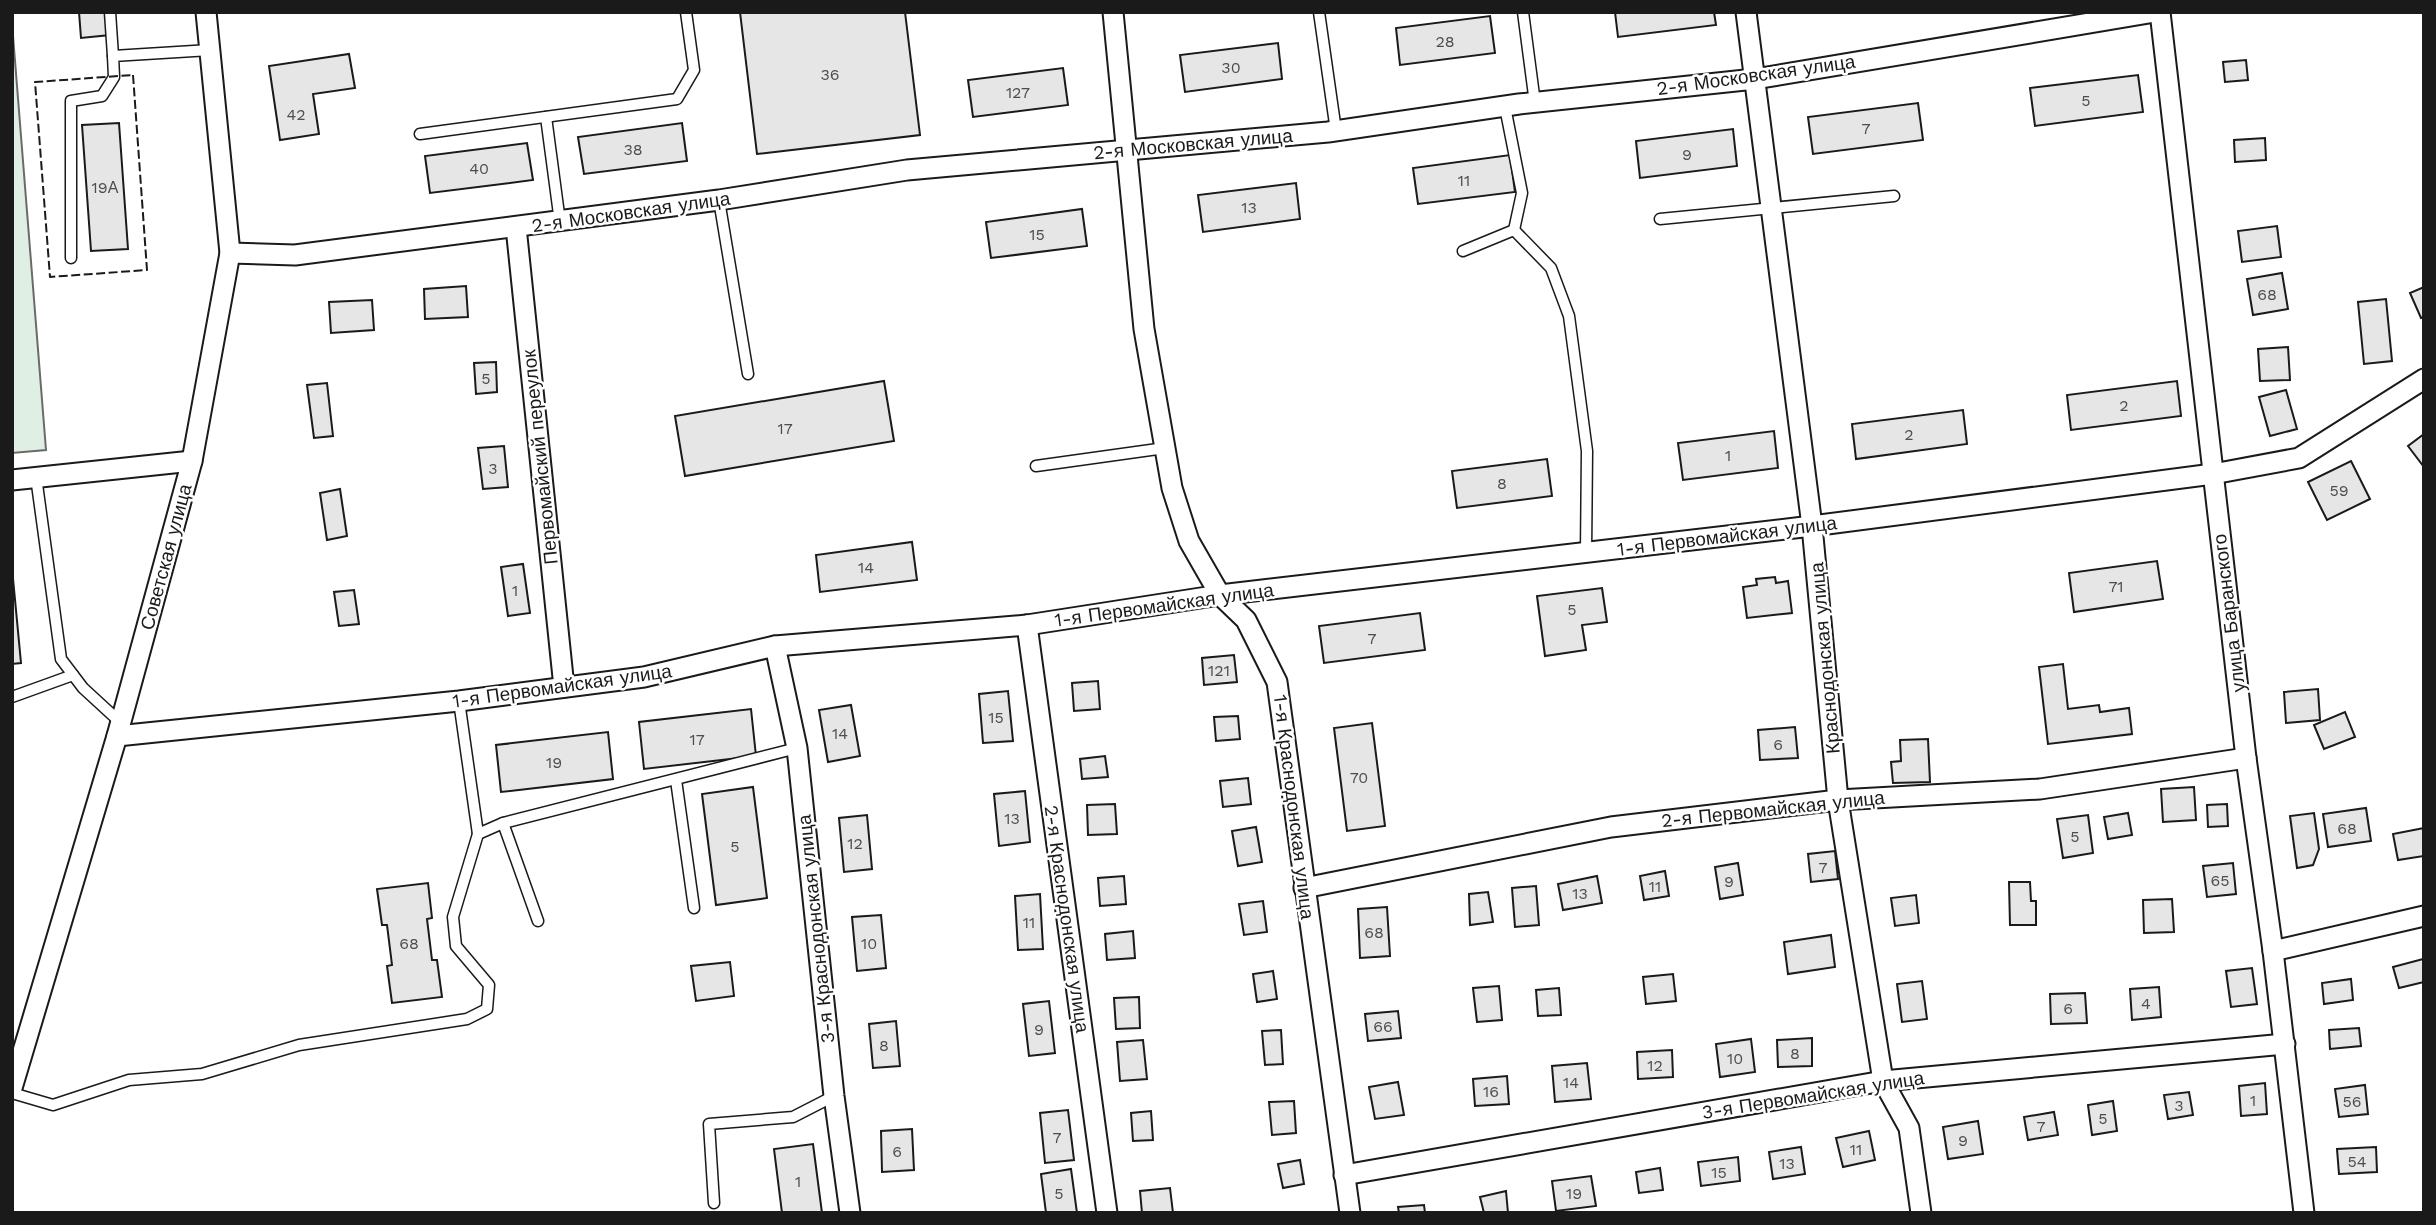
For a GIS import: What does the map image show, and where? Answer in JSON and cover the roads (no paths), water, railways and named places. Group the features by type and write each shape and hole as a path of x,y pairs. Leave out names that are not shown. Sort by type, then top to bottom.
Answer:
{"street":[{"name":"Советская улица","path":"12,1090 16,1066 119,729 192,461 230,253 206,12"},
{"name":"1-я Краснодонская улица","path":"1113,12 1144,329 1172,488 1189,541 1220,595 1246,620 1277,682 1350,1213"},
{"name":"Краснодонская улица","path":"1746,12 1812,526 1838,800 1884,1081 1909,1128 1921,1213"},
{"name":"2-я Московская улица","path":"230,253 295,256 719,200 907,170 1336,131 1535,103 1755,79 2157,12"},
{"name":"улица Баранского","path":"2157,12 2246,758 2285,1044 2304,1213"},
{"name":"Первомайский переулок","path":"516,228 564,687"},
{"name":"1-я Первомайская улица","path":"119,729 459,701 644,677 775,646 1027,625 1220,595 1812,526 2213,474 2299,458 2424,379"},
{"path":"12,480 192,461"},
{"name":"2-я Краснодонская улица","path":"1027,625 1107,1213"},
{"name":"3-я Краснодонская улица","path":"775,646 797,748 834,1096 850,1213"},
{"name":"2-я Первомайская улица","path":"1304,888 1611,827 1838,800 2040,789 2246,758"},
{"path":"2273,951 2424,916"},
{"name":"3-я Первомайская улица","path":"1344,1175 1884,1081 2285,1044"}],"lane":[{"path":"71,258 71,102 102,96 114,77 110,12"},
{"path":"420,134 677,99 694,70 686,12"},
{"path":"1319,12 1336,131"},
{"path":"1523,12 1535,103"},
{"path":"113,56 209,50"},
{"path":"1504,107 1522,193 1514,230"},
{"path":"546,117 560,222"},
{"path":"1660,219 1894,197"},
{"path":"719,200 748,374"},
{"path":"1464,251 1514,230"},
{"path":"1514,230 1551,268 1569,316 1587,451 1586,553"},
{"path":"1036,466 1165,448"},
{"path":"36,477 61,659 119,729"},
{"path":"12,697 73,675"},
{"path":"12,1090 53,1105 129,1080 202,1074 299,1045 467,1019 487,1009 489,985 456,946 453,917 478,834 459,701"},
{"path":"478,834 503,823 797,748"},
{"path":"676,780 694,908"},
{"path":"503,823 538,921"},
{"path":"714,1203 709,1124 793,1117 834,1096"}]}
